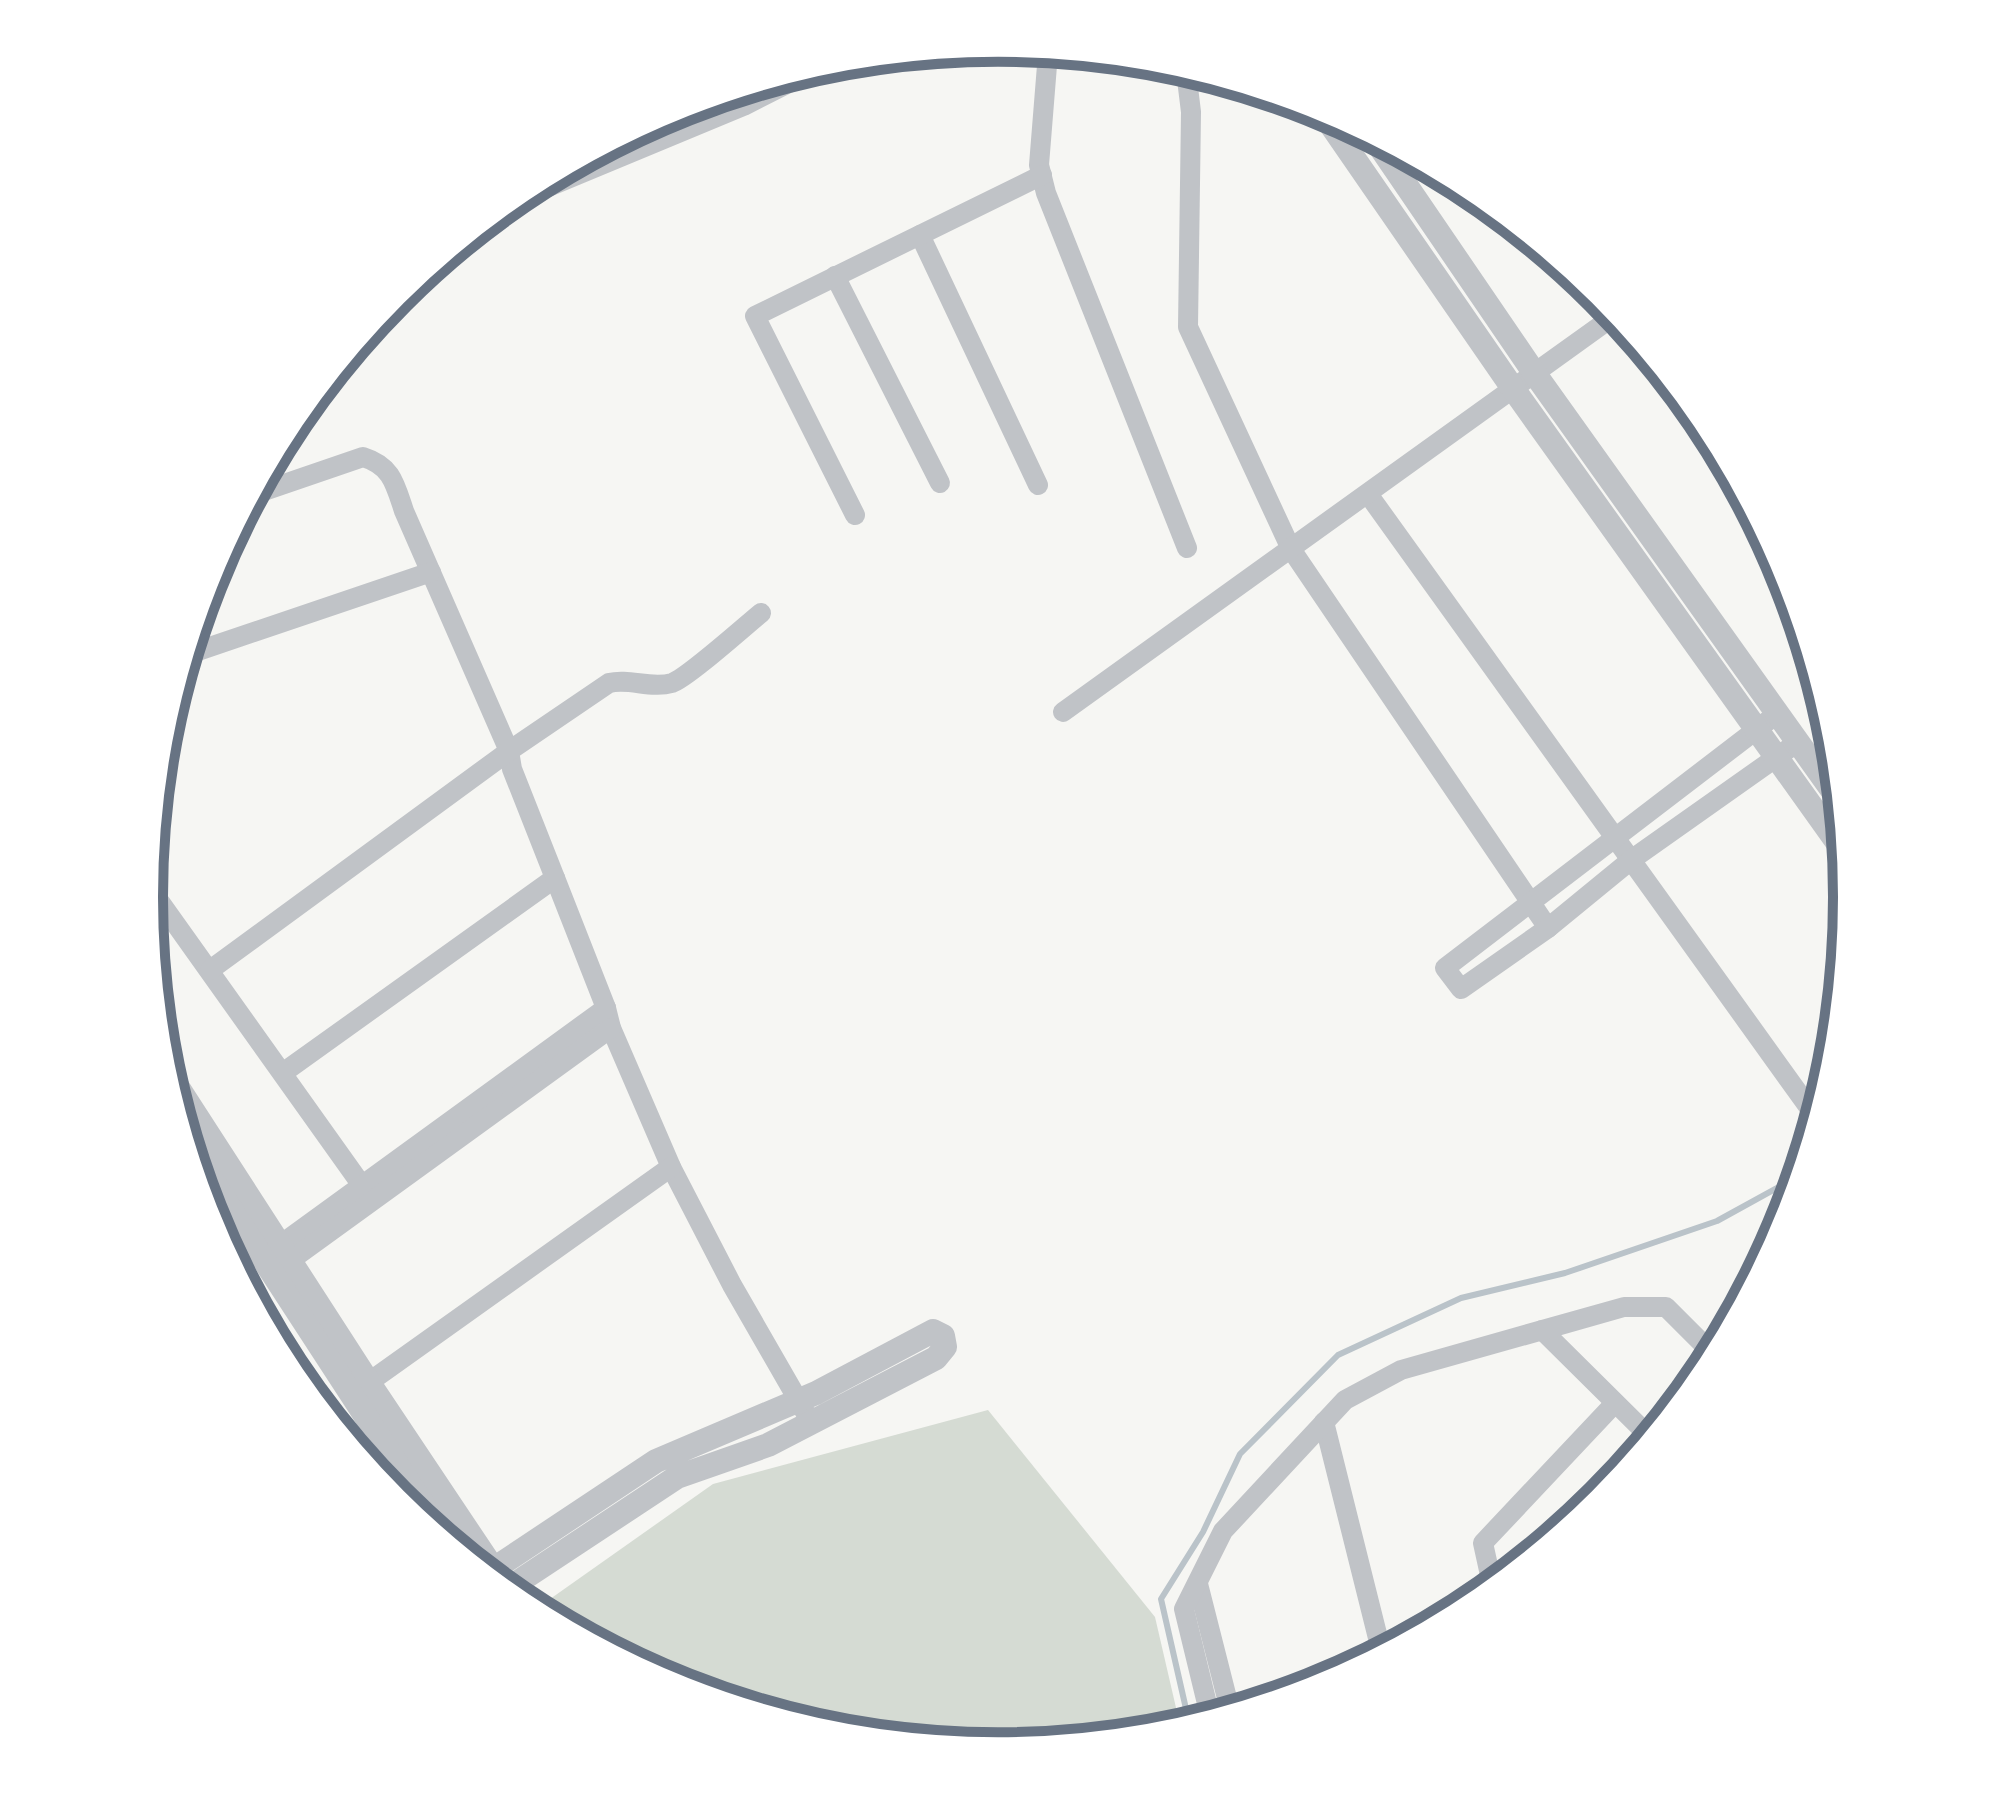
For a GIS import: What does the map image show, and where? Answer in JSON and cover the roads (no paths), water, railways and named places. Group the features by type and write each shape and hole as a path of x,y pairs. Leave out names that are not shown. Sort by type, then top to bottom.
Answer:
{"street":[{"path":"1047,64 1039,165 1046,193 1187,548"},
{"path":"1188,84 1191,112 1188,327 1291,549 1548,928"},
{"path":"629,148 681,125"},
{"path":"1338,135 1514,390 1830,832"},
{"path":"1389,159 1535,374 1825,779"},
{"path":"855,515 755,316 1042,175"},
{"path":"920,235 1038,485"},
{"path":"835,276 940,483"},
{"path":"1063,712 1604,323"},
{"path":"270,489 363,457 379,462 393,477 509,751 512,769 671,1167 732,1285 810,1423"},
{"path":"1368,494 1807,1105"},
{"path":"201,650 431,572"},
{"path":"210,970 509,751 609,683 653,685 674,682 761,613"},
{"path":"1777,713 1445,968 1461,989 1548,928 1631,860 1798,742"},
{"path":"284,1072 555,878"},
{"path":"163,906 368,1193"},
{"path":"276,1259 609,1018"},
{"path":"191,1111 276,1259 360,1389 476,1548"},
{"path":"360,1389 671,1167"},
{"path":"210,1173 276,1259"},
{"path":"1207,1705 1184,1609 1223,1531 1345,1400 1401,1370 1624,1307 1666,1307 1703,1344"},
{"path":"1542,1330 1641,1429"},
{"path":"507,1571 656,1461 799,1400 933,1331 943,1336 945,1347 936,1358 768,1445 677,1477 508,1572"},
{"path":"360,1389 386,1464"},
{"path":"1489,1571 1483,1543 1615,1403"},
{"path":"1324,1422 1378,1640"},
{"path":"1198,1584 1227,1700"}],"waterway":[{"path":"1186,1710 1161,1599 1203,1532 1240,1454 1338,1355 1461,1298 1565,1273 1717,1221 1781,1185"}]}
